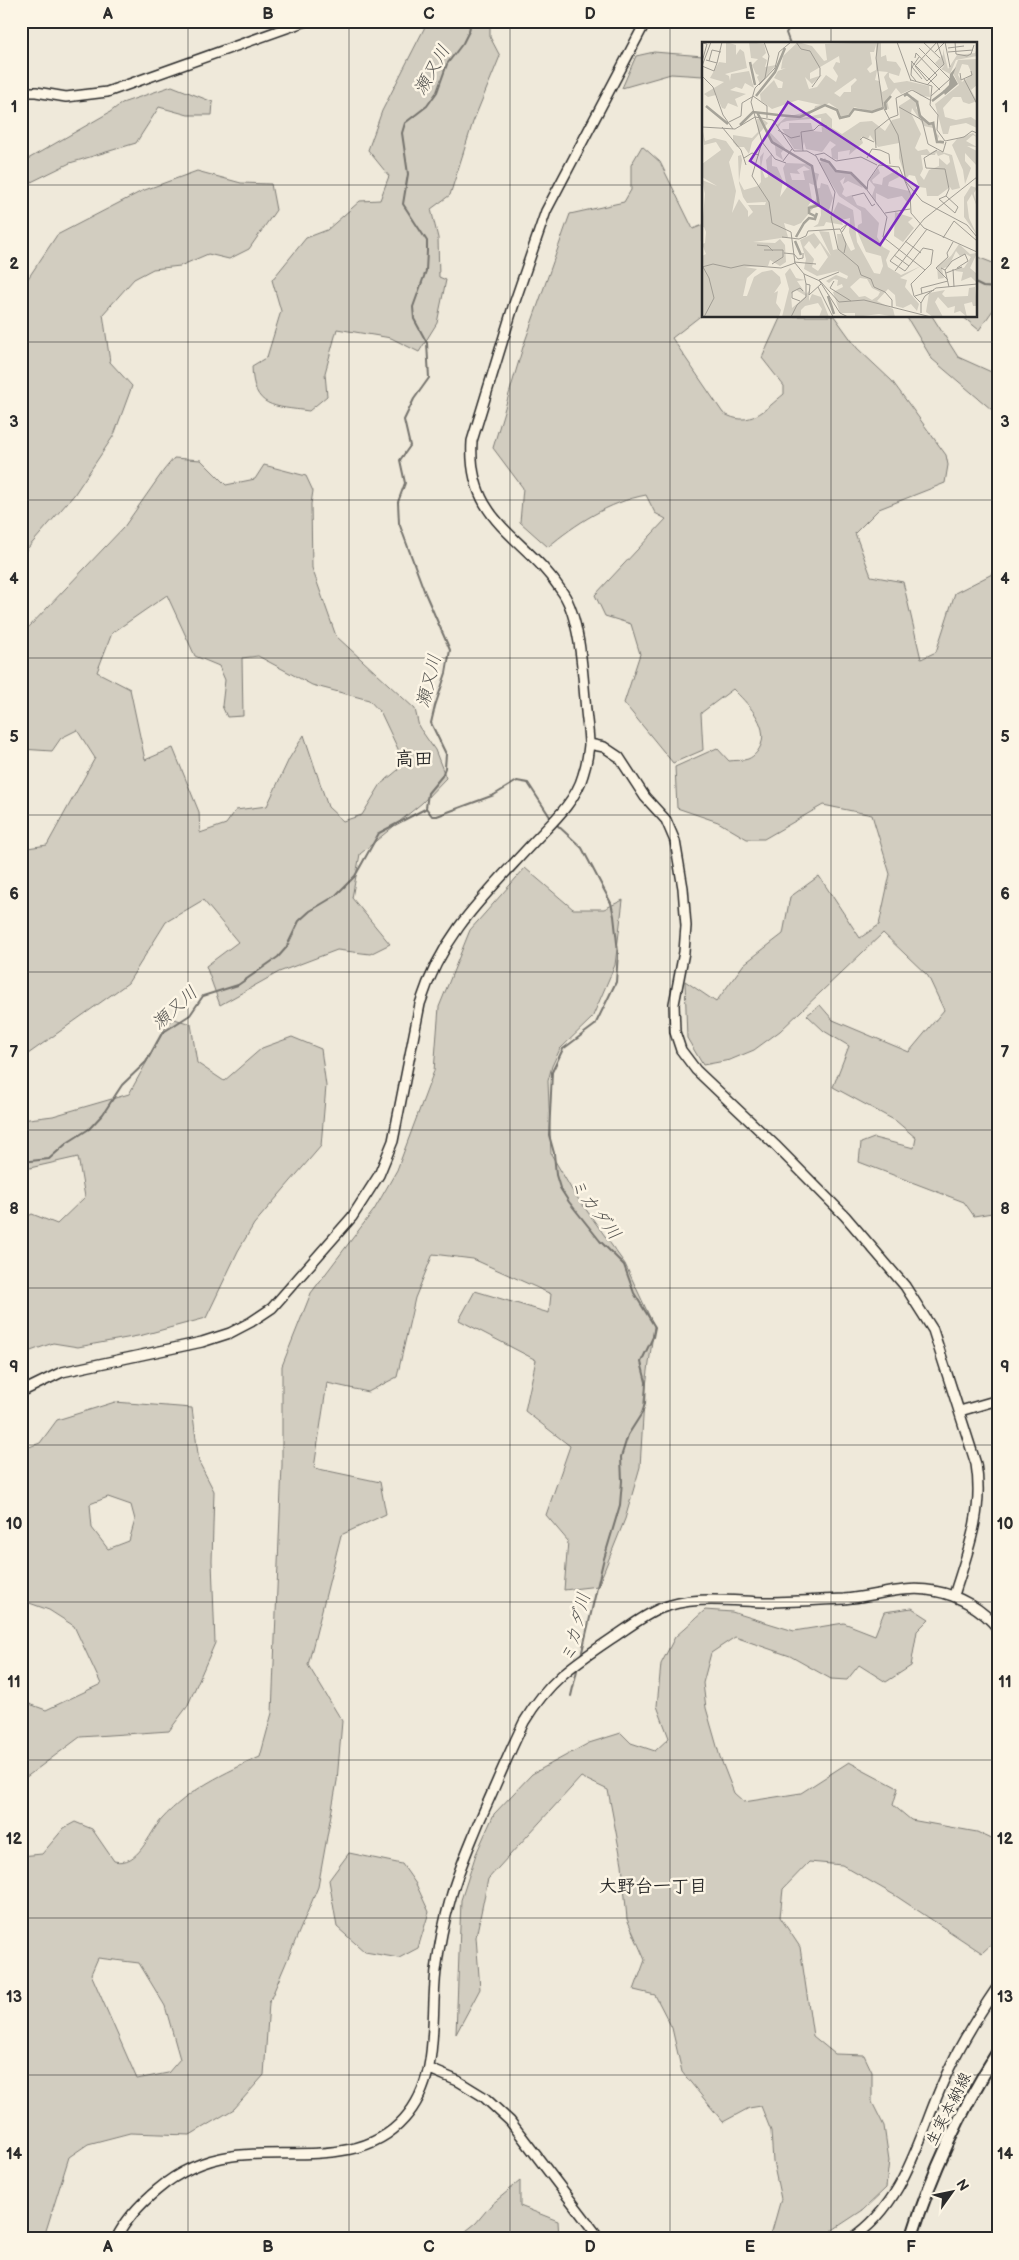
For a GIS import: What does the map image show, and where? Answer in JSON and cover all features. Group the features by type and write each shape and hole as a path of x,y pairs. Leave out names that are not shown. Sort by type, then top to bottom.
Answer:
{"main road":[{"name":"生実本納線","path":"912,2239 934,2174 949,2139 998,2051"}],"street":[{"path":"21,92 36,92 66,97 107,92 306,21"},
{"path":"21,1392 62,1372 202,1342 230,1333 252,1322 272,1308 289,1290 352,1217 379,1175 393,1140 420,1004 426,984 447,942 467,914 569,803 583,777 589,744 573,615 568,602 554,579 504,528 481,499 474,482 470,461 472,440 507,326 546,211 646,21"},
{"path":"589,744 604,748 619,757 645,797 666,820 675,841 683,888 686,926 684,952 674,1004 675,1032 681,1050 696,1070 846,1216 905,1286 932,1330 976,1464 979,1493 973,1536 954,1595"},
{"path":"960,1411 998,1400"},
{"path":"116,2239 134,2210 149,2196 168,2180 201,2164 236,2156 343,2151 378,2140 393,2130 414,2106 424,2089 430,2070 436,1970 441,1937 459,1872 524,1722 536,1702 558,1676 648,1615 685,1601 816,1601 916,1589 954,1595 985,1615 998,1629"},
{"path":"851,2239 878,2216 899,2188 951,2064 998,1986"},
{"path":"430,2070 458,2081 478,2093 510,2121 600,2239"}],"shaded area":[{"path":"428,21 490,21 490,37 500,56 473,122 450,195 431,209 438,238 439,277 446,280 437,323 419,352 391,338 337,329 325,373 327,396 309,411 285,408 268,403 261,398 256,390 252,366 267,357 281,311 272,280 306,238 327,230 360,201 380,200 389,176 368,150 382,111"},
{"path":"654,52 702,56 702,76 671,74 622,88 636,56"},
{"path":"172,86 213,102 212,115 188,115 159,107 136,143 70,163 21,187 21,163 110,112 122,103"},
{"path":"642,146 660,162 693,229 702,225 702,315 672,338 723,413 741,419 756,416 784,394 784,386 762,358 780,318 835,318 857,348 892,381 946,455 948,465 945,483 879,509 855,533 871,576 903,582 921,659 936,652 955,593 998,571 998,1212 974,1216 964,1202 859,1162 861,1143 874,1138 914,1148 916,1138 896,1121 833,1087 849,1046 824,1031 807,1015 820,1005 833,1020 909,1052 944,1010 928,976 883,933 780,1031 754,1050 730,1060 703,1065 687,1038 685,981 716,1002 744,964 783,934 790,897 819,876 860,938 879,925 890,874 872,815 823,805 764,839 747,839 718,822 677,808 675,767 717,748 729,761 748,759 758,751 763,737 762,729 755,714 733,689 701,713 703,750 673,763 624,703 640,654 631,624 605,616 595,595 666,519 655,513 646,495 606,508 581,522 548,547 520,522 523,488 493,448 523,347 570,214 624,202 631,190 631,165"},
{"path":"197,171 241,183 271,184 276,210 249,249 229,259 208,254 180,266 153,269 134,279 103,314 110,362 132,386 114,435 74,495 21,556 21,289 57,235 142,191"},
{"path":"976,256 998,265 998,313 993,310 979,330 964,318 976,318"},
{"path":"907,318 933,318 958,357 998,375 998,415 932,359"},
{"path":"174,458 201,460 226,485 255,479 264,465 306,476 313,491 311,504 312,568 336,636 415,709 419,727 435,750 446,778 422,803 360,854 352,898 390,944 370,954 337,950 279,972 220,1005 206,966 238,942 203,900 166,922 128,983 21,1059 21,849 47,845 95,758 77,730 61,738 52,751 21,749 21,633 28,628 124,527","holes":["167,595 195,656 219,666 225,680 222,706 227,717 243,716 242,658 258,656 312,685 369,700 381,713 398,749 398,770 381,784 362,815 343,821 328,807 304,735 289,759 267,806 236,810 226,824 200,833 199,812 173,748 145,760 130,689 97,672 112,633"]},
{"path":"525,868 573,909 604,909 623,900 615,965 592,1018 560,1049 552,1066 548,1081 551,1154 572,1190 625,1264 654,1326 644,1401 640,1467 625,1519 598,1586 564,1590 568,1541 546,1515 570,1446 525,1411 536,1360 459,1320 475,1291 549,1313 551,1294 473,1259 433,1254 415,1298 397,1377 368,1392 327,1383 314,1468 380,1482 386,1514 341,1535 308,1665 342,1721 337,1781 318,1887 269,2003 264,2075 234,2109 190,2135 130,2133 88,2144 69,2157 43,2239 21,2239 21,1856 42,1854 64,1828 75,1822 92,1829 114,1861 123,1862 130,1859 142,1848 162,1819 184,1799 208,1783 260,1757 272,1713 282,1465 282,1366 311,1293 374,1210 397,1170 434,1071 439,1007 470,930","holes":["98,1958 139,1963 165,2006 180,2059 168,2073 137,2079 91,1974"]},
{"path":"171,1018 191,1024 197,1063 224,1081 262,1048 292,1037 321,1049 326,1086 321,1146 254,1224 238,1251 206,1318 143,1335 78,1347 53,1343 25,1353 21,1358 21,1220 32,1214 57,1224 85,1197 78,1157 21,1170 21,1120 53,1116 129,1094"},
{"path":"115,1402 192,1408 199,1462 214,1491 212,1561 215,1643 187,1707 169,1731 80,1737 21,1781 21,1705 24,1702 46,1710 101,1684 74,1626 49,1610 21,1600 21,1450 40,1443 57,1420","holes":["108,1497 131,1505 135,1520 129,1541 108,1549 92,1528 90,1504"]},
{"path":"912,1608 929,1619 917,1631 911,1666 886,1682 859,1665 847,1680 831,1679 790,1656 735,1637 711,1653 703,1683 706,1708 720,1757 734,1793 744,1802 801,1793 849,1762 898,1788 893,1805 911,1820 977,1832 998,1842 998,1913 994,1917 998,1920 998,1938 982,1953 896,1896 842,1865 809,1862 783,1889 780,1917 800,1947 813,2036 835,2054 864,2055 872,2072 872,2102 884,2126 889,2160 886,2188 863,2210 819,2239 764,2239 772,2231 781,2199 773,2162 771,2131 761,2106 749,2108 723,2122 682,2072 672,2028 655,1995 634,1990 645,1960 627,1919 622,1864 608,1790 581,1777 488,1879 476,1937 480,1989 456,2034 461,1900 476,1854 494,1814 532,1774 589,1743 621,1733 631,1743 655,1751 669,1738 657,1706 661,1664 675,1637 705,1610 732,1612 794,1631 844,1623 875,1635 884,1612"},
{"path":"349,1853 402,1864 416,1884 429,1912 418,1948 399,1958 365,1952 337,1927 329,1880"},
{"path":"520,2181 520,2206 558,2221 559,2239 456,2239 476,2223 491,2205"}],"waterway":[{"name":"瀬又川","path":"426,808 428,793 442,776 445,768 446,754 431,723 446,673 450,650 425,593 399,523 398,502 405,483 400,460 410,446 404,420 414,399 429,378 427,343 414,319 413,307 426,271 427,241 403,204 408,174 402,133 405,123 427,106 437,92 447,64 463,43 469,31 471,21"},
{"path":"789,42 786,33 793,21"},
{"path":"976,284 983,287 998,288"},
{"name":"ミカダ川","path":"426,808 432,816 437,816 494,795 517,781 528,783 552,820"},
{"name":"瀬又川","path":"21,1166 30,1161 49,1159 67,1143 89,1129 103,1114 122,1085 146,1062 162,1033 190,1015 203,996 238,985 278,957 286,948 299,921 310,911 335,896 355,876 379,833 425,809"},
{"name":"ミカダ川","path":"555,823 582,848 611,903 618,952 616,982 595,1025 563,1049 552,1072 549,1135 554,1153 556,1175 560,1188 569,1202 600,1241 624,1265 634,1293 655,1327 653,1337 641,1362 646,1382 645,1404 642,1413 628,1435 621,1457 620,1505 603,1562 581,1656"},
{"name":"ミカダ川","path":"571,1696 578,1666"}],"district":[{"name":"高田","path":"414,759"},
{"name":"大野台一丁目","path":"653,1886"}]}
